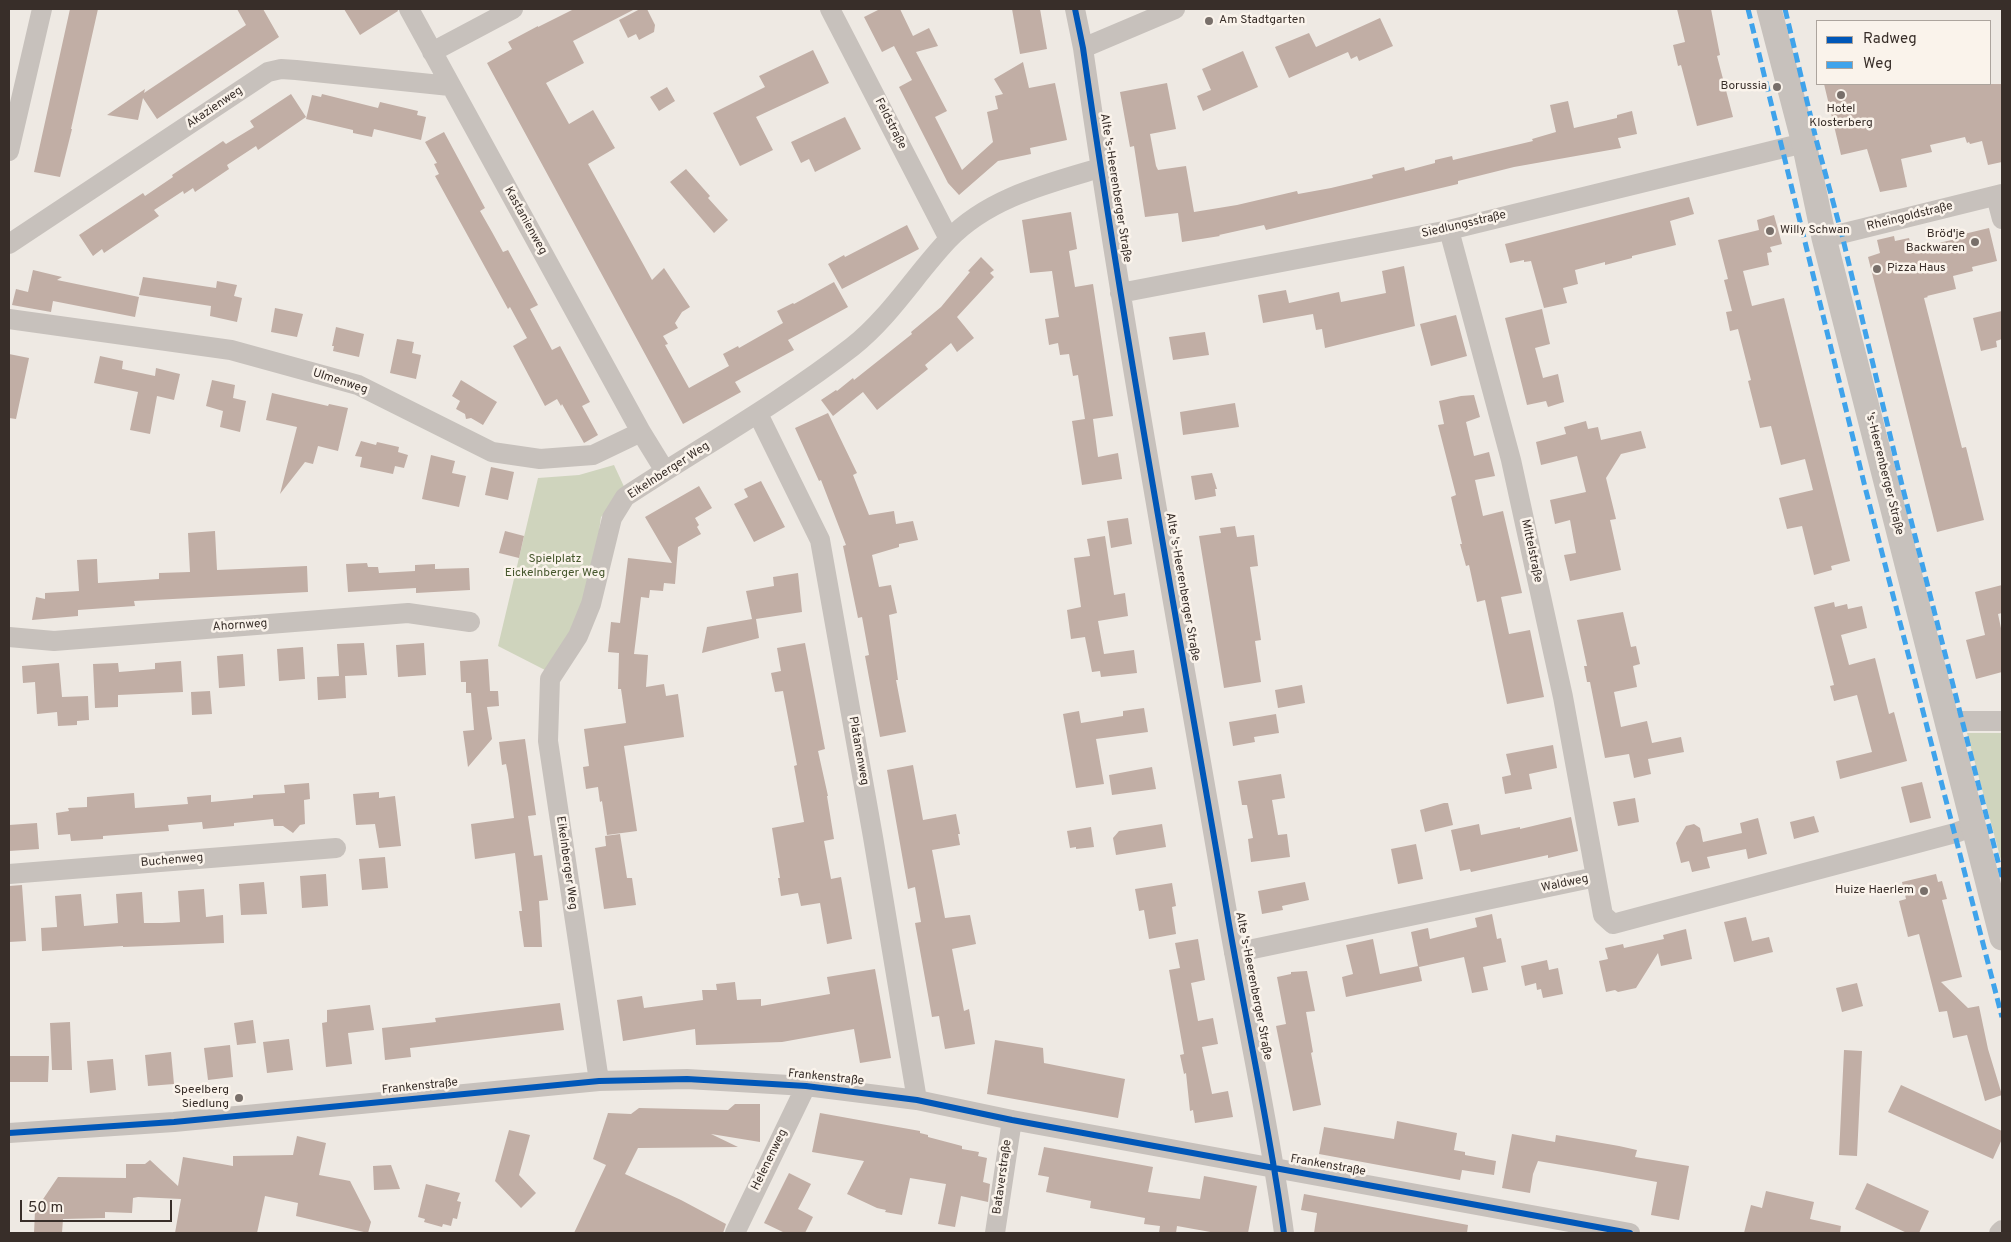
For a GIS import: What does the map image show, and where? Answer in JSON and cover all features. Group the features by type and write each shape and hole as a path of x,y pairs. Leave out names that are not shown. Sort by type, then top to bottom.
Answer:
{"street":[{"path":"9,151 42,9"},
{"name":"Kastanienweg","path":"409,9 641,432"},
{"path":"432,52 513,9"},
{"name":"Feldstraße","path":"830,9 949,239"},
{"name":"Alte 's-Heerenberger Straße","path":"1075,9 1083,48 1120,293 1234,953 1276,1168 1284,1233"},
{"path":"1083,48 1175,9"},
{"name":"'s-Heerenberger Straße","path":"1769,9 1804,143 1824,238 1946,724 2002,938"},
{"name":"Akazienweg","path":"9,244 268,72 281,69 296,70 450,86"},
{"name":"Siedlungsstraße","path":"1120,293 1449,230 1804,143"},
{"name":"Eikelnberger Weg","path":"599,1081 548,741 550,679 578,636 592,604 612,518 625,497 665,470 758,414 853,346 882,319 949,239 986,210 1023,192 1100,168"},
{"name":"Rheingoldstraße","path":"1824,238 1999,195 2002,220"},
{"name":"Mittelstraße","path":"1449,230 1511,460 1563,697 1596,877"},
{"name":"Ulmenweg","path":"9,319 231,350 358,385 492,452 540,459 593,455 641,432"},
{"name":"Platanenweg","path":"758,414 820,540 872,827 917,1100"},
{"path":"641,432 665,470"},
{"name":"Ahornweg","path":"9,637 54,640 408,613 470,622"},
{"path":"1946,724 1963,721 2002,721"},
{"name":"Waldweg","path":"1234,953 1596,877 1603,915 1612,924 1955,833 1974,826"},
{"name":"Buchenweg","path":"9,874 336,848"},
{"name":"Frankenstraße","path":"9,1133 174,1122 599,1081 687,1079 806,1086 917,1100 1012,1120 1630,1233"},
{"name":"Helenenweg","path":"735,1233 806,1086"},
{"name":"Bataverstraße","path":"995,1233 1012,1120"},
{"path":"1999,1233 2002,1230"}],"green space":[{"name":"Spielplatz Eickelnberger Weg","path":"614,465 627,493 601,517 593,574 577,621 545,670 498,646 538,478 579,475"},
{"path":"1967,733 2002,733 2002,864"}],"building":[{"path":"70,9 98,9 60,177 34,172"},
{"path":"237,9 263,9 279,37 157,119 143,98 138,120 107,115 145,89 144,93 246,25"},
{"path":"344,9 397,9 398,11 360,35"},
{"path":"574,9 635,9 573,41 584,63 546,83 569,124 593,110 615,148 588,164 652,280 664,268 690,307 682,312 675,323 678,328 663,336 668,344 665,345 689,388 729,366 723,354 738,346 739,348 783,323 777,311 834,282 848,307 788,340 794,350 735,382 741,392 683,424 487,63 512,49 508,42"},
{"path":"640,9 647,9 655,25 654,32 639,40 636,34 628,38 619,20"},
{"path":"880,9 900,9 913,36 929,28 938,46 916,52 947,111 935,117 962,170 993,142 987,112 998,109 995,96 1003,94 994,79 1023,62 1029,88 1055,83 1067,140 1030,148 1031,154 998,161 959,195 948,183 899,87 912,80 894,46 882,52 864,17"},
{"path":"1012,9 1040,9 1047,49 1020,54"},
{"path":"1677,9 1711,9 1720,55 1717,56 1733,117 1697,126 1681,65 1678,66 1673,45 1685,42"},
{"path":"1380,18 1393,46 1359,61 1357,56 1351,59 1348,52 1289,78 1275,47 1309,33 1316,47"},
{"path":"813,50 829,83 756,117 773,150 740,166 713,113 765,87 759,76"},
{"path":"1243,51 1258,87 1203,111 1197,96 1211,90 1202,69"},
{"path":"1167,83 1176,129 1150,134 1156,166 1158,170 1186,166 1194,212 1237,205 1297,191 1298,194 1331,188 1373,178 1372,175 1404,167 1405,171 1452,156 1453,160 1533,141 1532,139 1556,132 1550,105 1568,101 1574,128 1617,118 1617,115 1632,111 1637,134 1618,138 1621,148 1514,167 1458,181 1458,184 1266,230 1264,225 1220,236 1182,242 1178,213 1145,217 1134,146 1130,147 1120,92"},
{"path":"2002,84 2002,162 1988,165 1982,141 1970,144 1969,142 1967,143 1965,137 1930,145 1932,152 1901,159 1907,187 1880,192 1867,149 1841,155 1824,85"},
{"path":"667,87 675,101 659,111 650,97"},
{"path":"291,94 306,117 258,150 256,146 227,165 229,169 195,192 193,188 184,194 183,191 154,210 159,216 104,253 102,249 93,256 79,235 143,193 145,196 173,177 172,175 223,141 226,144 254,127 250,121"},
{"path":"322,94 378,108 380,102 418,111 417,115 426,117 421,140 374,129 372,137 353,133 353,130 306,119 312,95 321,97"},
{"path":"845,117 861,149 815,172 809,159 801,163 791,142"},
{"path":"444,132 485,208 480,211 503,252 508,250 538,305 530,309 552,350 560,346 590,402 582,406 598,435 584,443 562,404 561,406 557,399 545,406 513,346 527,338 510,307 508,309 435,176 439,174 434,164 437,163 425,142"},
{"path":"686,169 728,220 714,233 670,182"},
{"path":"1689,197 1694,214 1670,221 1676,245 1605,265 1605,262 1575,270 1578,284 1563,288 1567,303 1544,308 1531,261 1524,262 1524,260 1510,263 1505,244"},
{"path":"1071,212 1077,249 1069,251 1075,287 1093,284 1113,416 1093,419 1098,457 1118,453 1122,479 1082,485 1072,421 1085,419 1078,375 1073,376 1069,354 1060,355 1058,343 1049,345 1045,319 1059,317 1052,271 1030,273 1022,220"},
{"path":"1774,215 1782,244 1770,247 1772,252 1767,253 1769,265 1743,271 1752,306 1784,298 1850,561 1831,566 1832,570 1814,575 1802,526 1787,529 1779,498 1813,490 1805,459 1781,465 1771,426 1760,428 1748,381 1751,380 1738,329 1730,331 1726,312 1732,311 1724,280 1728,279 1718,240 1759,230 1757,220"},
{"path":"907,225 919,249 842,289 828,264"},
{"path":"1989,228 1997,261 1972,267 1973,271 1953,276 1956,289 1924,298 1962,448 1966,447 1984,520 1937,532 1868,257 1880,253 1877,240 1894,236 1895,241 1909,238 1912,249 1965,237 1964,234"},
{"path":"981,257 994,270 990,273 994,277 957,317 974,338 957,352 951,343 925,365 928,369 877,410 863,392 833,416 821,400 837,391 853,378 854,380 912,334 911,332 941,307"},
{"path":"1404,266 1415,326 1325,348 1322,329 1316,330 1313,314 1263,323 1258,295 1286,290 1289,303 1339,292 1341,302 1386,293 1382,271"},
{"path":"33,270 62,277 57,280 139,297 135,317 53,301 51,312 12,305 16,289 28,292"},
{"path":"143,277 216,288 217,281 237,285 234,296 242,298 237,322 210,316 211,306 139,295"},
{"path":"275,308 303,314 297,337 271,332"},
{"path":"1542,309 1550,344 1535,348 1543,378 1558,374 1564,402 1548,407 1546,401 1527,405 1505,318"},
{"path":"2002,311 2002,339 1996,341 1997,347 1981,351 1973,318"},
{"path":"1456,315 1467,356 1431,366 1420,324"},
{"path":"336,327 364,334 359,357 333,351 334,346 332,346"},
{"path":"1205,332 1209,355 1173,360 1169,337"},
{"path":"397,339 414,342 412,353 421,355 416,379 390,373"},
{"path":"9,354 29,358 16,419 9,418"},
{"path":"100,356 123,361 122,369 155,376 156,368 180,374 174,400 157,396 150,434 130,430 138,392 94,383"},
{"path":"212,380 235,385 233,398 246,401 240,432 220,427 223,411 206,406"},
{"path":"461,380 497,402 483,425 471,418 466,419 465,414 456,409 460,401 452,396"},
{"path":"272,393 328,406 329,404 348,408 338,451 318,446 313,464 305,462 280,494 297,427 266,420"},
{"path":"1474,395 1480,417 1466,422 1474,456 1489,452 1495,476 1475,480 1483,516 1503,511 1522,593 1501,597 1509,634 1530,630 1544,697 1507,704 1485,600 1477,602 1469,565 1466,566 1460,544 1462,544 1451,497 1456,495 1438,425 1444,424 1439,401"},
{"path":"1235,403 1239,427 1183,435 1180,412"},
{"path":"828,413 857,473 853,475 869,515 894,511 896,524 913,521 918,540 899,544 899,547 872,555 879,587 891,585 897,613 889,615 898,680 896,680 906,732 880,737 865,656 869,655 862,617 858,618 843,546 846,545 821,480 819,481 795,428"},
{"path":"1586,421 1588,429 1598,427 1601,440 1641,431 1646,448 1621,454 1606,478 1616,519 1610,520 1621,570 1570,581 1564,555 1576,553 1570,520 1555,524 1550,500 1586,492 1577,456 1541,465 1536,442 1566,434 1564,427"},
{"path":"361,441 376,445 377,442 399,447 398,452 408,455 404,468 395,466 393,474 360,467 362,457 355,456"},
{"path":"431,455 455,461 452,473 466,476 459,507 422,499"},
{"path":"491,467 514,472 508,500 485,495"},
{"path":"1212,473 1217,489 1215,489 1216,496 1195,500 1191,476"},
{"path":"761,481 785,527 754,542 734,504 748,497 744,489"},
{"path":"699,486 712,508 695,518 701,534 678,547 675,584 664,583 663,591 650,590 649,598 641,597 634,654 648,655 646,687 664,684 666,696 678,694 684,737 624,746 637,831 607,835 598,787 586,789 583,767 589,766 584,729 626,723 621,689 618,689 619,653 608,652 611,622 620,623 628,558 672,563 645,517"},
{"path":"1128,518 1132,544 1111,548 1107,521"},
{"path":"1235,526 1237,537 1254,535 1258,566 1250,567 1261,640 1255,641 1261,682 1224,688 1199,536 1221,533 1220,528"},
{"path":"215,531 217,570 307,566 308,592 134,601 135,606 78,610 78,616 32,620 36,597 45,599 45,593 79,591 77,560 97,559 98,583 159,579 159,573 190,572 188,533"},
{"path":"505,531 524,536 519,558 499,553"},
{"path":"1105,536 1114,595 1125,593 1128,616 1098,621 1104,654 1134,650 1137,673 1101,677 1100,671 1092,672 1085,637 1071,639 1067,610 1081,607 1074,558 1090,556 1087,539"},
{"path":"367,563 368,567 378,567 379,573 415,571 415,565 435,564 435,569 469,568 470,590 416,593 416,588 348,592 346,564"},
{"path":"798,573 802,612 756,619 759,638 702,653 707,627 752,619 746,591 774,586 773,577"},
{"path":"2002,585 2002,613 1998,614 2002,633 2002,672 1976,679 1966,640 1985,635 1975,592"},
{"path":"1834,602 1835,607 1847,604 1848,609 1862,606 1867,628 1841,635 1849,665 1875,658 1889,714 1894,712 1907,761 1840,779 1836,761 1872,752 1857,695 1834,701 1830,686 1834,685 1814,607"},
{"path":"1623,612 1631,647 1636,646 1640,664 1633,666 1637,687 1614,692 1621,727 1647,721 1652,743 1681,737 1684,752 1648,759 1651,774 1634,778 1629,754 1605,758 1590,682 1587,682 1584,666 1587,666 1577,620"},
{"path":"364,643 367,675 345,676 346,698 318,700 317,677 339,676 337,644"},
{"path":"424,643 426,675 398,677 396,645"},
{"path":"805,643 825,749 818,751 828,796 834,839 824,841 831,879 841,877 852,939 827,944 820,903 801,906 798,893 781,896 772,828 804,822 794,766 797,765 783,691 775,692 771,673 781,671 777,648"},
{"path":"303,647 305,679 279,681 277,649"},
{"path":"243,654 245,686 219,688 217,656"},
{"path":"488,659 490,691 498,691 499,706 487,707 492,739 468,767 463,731 474,730 471,693 466,693 466,682 461,682 460,661"},
{"path":"181,661 183,692 118,695 118,707 95,708 93,664 118,663 119,672 155,669 155,663"},
{"path":"59,663 62,697 88,696 89,720 77,721 77,725 58,726 57,712 37,714 35,682 23,683 22,666"},
{"path":"1302,685 1305,703 1278,708 1275,690"},
{"path":"210,691 212,714 192,715 191,692"},
{"path":"1144,708 1148,732 1096,739 1104,784 1076,788 1063,714 1079,711 1081,723 1123,716 1123,711"},
{"path":"1276,714 1279,733 1254,737 1255,742 1233,746 1229,722"},
{"path":"525,739 536,815 528,816 534,856 542,855 548,900 539,901 542,947 524,947 519,911 522,911 515,853 475,859 471,824 514,818 508,774 506,764 502,765 499,742"},
{"path":"1553,745 1557,768 1529,774 1532,789 1505,794 1502,777 1511,775 1506,754"},
{"path":"913,765 923,820 956,814 960,845 932,850 945,918 970,915 976,944 952,949 964,1011 969,1009 975,1044 945,1049 939,1016 932,1017 915,923 921,922 915,887 908,889 887,770"},
{"path":"1152,767 1156,789 1112,795 1109,775"},
{"path":"1281,774 1285,798 1272,800 1278,835 1287,834 1290,857 1251,862 1248,839 1253,838 1247,805 1242,805 1238,781"},
{"path":"1922,782 1931,818 1910,823 1901,787"},
{"path":"309,783 310,799 304,800 305,824 300,825 293,833 283,826 274,826 273,819 234,823 234,826 203,829 202,822 168,825 169,831 103,836 103,839 71,841 70,834 58,835 56,813 69,811 68,808 87,807 87,797 134,793 135,808 188,804 187,797 211,795 211,802 253,798 253,795 285,793 284,785"},
{"path":"379,792 379,798 395,796 401,846 379,848 375,824 356,825 353,794"},
{"path":"1635,798 1639,822 1618,826 1613,802"},
{"path":"1448,803 1453,825 1425,832 1420,810"},
{"path":"1814,816 1819,832 1794,839 1790,822"},
{"path":"1571,817 1578,851 1548,858 1548,855 1471,872 1470,869 1460,871 1451,830 1479,824 1481,835 1520,827 1520,829"},
{"path":"1758,818 1767,854 1748,859 1746,849 1707,857 1710,868 1692,872 1689,861 1681,863 1676,843 1686,826 1694,824 1700,828 1703,842 1742,833 1740,823"},
{"path":"37,823 39,849 9,851 9,825"},
{"path":"1162,824 1166,847 1116,855 1113,838 1119,831"},
{"path":"1091,827 1094,847 1070,848 1067,831"},
{"path":"620,834 627,878 632,878 636,905 604,909 595,848 606,846 605,836"},
{"path":"1416,844 1423,879 1398,884 1391,849"},
{"path":"385,857 388,888 362,890 359,859"},
{"path":"326,874 328,906 302,908 300,876"},
{"path":"1936,874 1938,882 1942,881 1947,899 1942,900 1962,977 1941,982 1968,1008 1979,1006 1988,1049 2002,1095 1985,1101 1967,1035 1953,1038 1947,1011 1939,1012 1919,934 1908,937 1899,901 1906,899 1902,882"},
{"path":"264,882 267,914 241,915 239,884"},
{"path":"1305,882 1309,900 1282,906 1283,910 1262,914 1258,891"},
{"path":"1172,883 1176,906 1172,907 1176,934 1149,939 1144,910 1139,911 1135,889"},
{"path":"22,885 26,941 9,942 9,886"},
{"path":"204,889 206,917 223,915 224,943 42,951 41,928 57,927 55,896 81,894 84,926 118,923 116,894 142,892 144,923 162,923 180,922 178,891"},
{"path":"1492,914 1497,939 1501,938 1506,962 1483,967 1488,990 1472,993 1464,957 1419,967 1422,981 1346,997 1342,977 1353,974 1346,945 1373,939 1380,974 1418,966 1411,932 1428,928 1430,939 1477,927 1475,918"},
{"path":"1746,917 1752,941 1769,937 1773,952 1734,962 1724,922"},
{"path":"1686,929 1692,959 1661,966 1658,953 1636,988 1618,992 1615,990 1606,992 1599,961 1608,959 1605,948 1623,944 1624,948 1664,939 1663,935"},
{"path":"1198,939 1205,980 1191,983 1198,1021 1213,1018 1218,1044 1202,1047 1212,1094 1228,1091 1233,1117 1195,1123 1193,1110 1190,1111 1186,1073 1184,1074 1180,1055 1184,1054 1169,970 1180,968 1175,943"},
{"path":"1547,960 1549,970 1558,968 1563,994 1543,998 1541,989 1537,990 1536,983 1525,986 1521,966"},
{"path":"875,969 891,1058 860,1063 854,1029 782,1042 696,1045 695,1029 623,1041 617,1000 642,996 644,1008 703,1000 702,990 717,990 716,984 735,982 737,1000 761,999 761,1006 830,994 827,977"},
{"path":"1307,971 1315,1011 1306,1012 1313,1052 1311,1053 1321,1105 1293,1111 1276,1026 1286,1024 1277,977 1291,974 1291,972"},
{"path":"1857,983 1863,1006 1842,1012 1836,988"},
{"path":"560,1003 564,1030 410,1048 411,1057 385,1060 382,1028 436,1022 435,1018"},
{"path":"370,1005 374,1030 348,1033 352,1064 326,1067 322,1023 327,1022 327,1010"},
{"path":"253,1020 256,1043 237,1045 234,1023"},
{"path":"70,1022 72,1070 52,1070 50,1023"},
{"path":"289,1039 293,1070 267,1073 263,1042"},
{"path":"995,1040 1043,1048 1044,1063 1125,1079 1118,1118 987,1094"},
{"path":"230,1045 233,1077 208,1080 204,1048"},
{"path":"1844,1050 1862,1051 1857,1156 1839,1155"},
{"path":"171,1052 174,1084 148,1086 145,1055"},
{"path":"9,1056 49,1056 48,1082 9,1082"},
{"path":"113,1059 116,1090 90,1093 87,1061"},
{"path":"1901,1085 2002,1131 2002,1139 1993,1159 1888,1112"},
{"path":"735,1104 760,1104 760,1142 711,1134 738,1147 638,1148 625,1174 681,1200 726,1224 723,1233 574,1233 606,1165 593,1159 608,1113 631,1114 639,1108 728,1110"},
{"path":"820,1113 920,1131 920,1133 928,1135 928,1137 962,1146 962,1149 979,1152 978,1156 987,1158 983,1182 990,1184 988,1202 961,1196 955,1227 938,1224 946,1184 910,1178 902,1215 885,1212 886,1210 877,1208 847,1194 864,1161 812,1152"},
{"path":"1397,1121 1457,1133 1454,1150 1465,1152 1465,1155 1496,1161 1494,1175 1462,1170 1460,1180 1319,1154 1324,1127 1394,1139"},
{"path":"509,1130 530,1135 519,1175 536,1193 521,1208 495,1181"},
{"path":"1512,1134 1555,1142 1556,1135 1619,1146 1637,1150 1635,1157 1689,1166 1679,1220 1651,1215 1657,1182 1597,1171 1538,1161 1533,1174 1530,1193 1502,1188"},
{"path":"297,1136 326,1143 319,1175 350,1181 371,1222 368,1233 296,1216 298,1203 265,1196 257,1233 175,1233 181,1199 138,1197 133,1198 132,1213 105,1212 105,1218 63,1219 62,1233 34,1233 35,1211 58,1177 126,1178 126,1164 145,1164 150,1160 178,1186 183,1157 233,1166 233,1156 293,1155"},
{"path":"1044,1147 1153,1167 1148,1192 1200,1199 1204,1176 1257,1186 1248,1233 1216,1233 1177,1226 1176,1233 1159,1233 1160,1226 1144,1224 1145,1218 1090,1208 1091,1201 1046,1192 1049,1177 1038,1175"},
{"path":"391,1165 400,1189 374,1190 373,1166"},
{"path":"789,1173 811,1184 798,1209 813,1217 805,1233 785,1233 764,1223"},
{"path":"1867,1183 1929,1211 1919,1233 1907,1233 1855,1209"},
{"path":"426,1184 460,1193 457,1201 461,1202 457,1219 453,1218 451,1226 443,1224 442,1227 424,1222 425,1219 418,1217"},
{"path":"1766,1191 1814,1202 1810,1219 1841,1226 1840,1233 1744,1233 1751,1205 1762,1208"},
{"path":"1304,1194 1468,1225 1467,1233 1314,1233 1317,1213 1301,1210"}],"marked path":[{"path":"1748,9 1865,487 2002,1017"},
{"path":"1785,9 1902,485 2002,877"}],"cycle path":[{"path":"1075,9 1083,48 1116,267 1153,486 1229,924 1272,1155 1284,1233"},
{"path":"9,1133 174,1122 599,1081 687,1079 806,1086 917,1100 1012,1120 1630,1233"}],"place":[{"name":"Am Stadtgarten","path":"1209,21"},
{"name":"Borussia","path":"1777,87"},
{"name":"Hotel Klosterberg","path":"1841,95"},
{"name":"Willy Schwan","path":"1770,231"},
{"name":"Bröd'je Backwaren","path":"1975,242"},
{"name":"Pizza Haus","path":"1877,269"},
{"name":"Huize Haerlem","path":"1924,891"},
{"name":"Speelberg Siedlung","path":"239,1098"}]}
